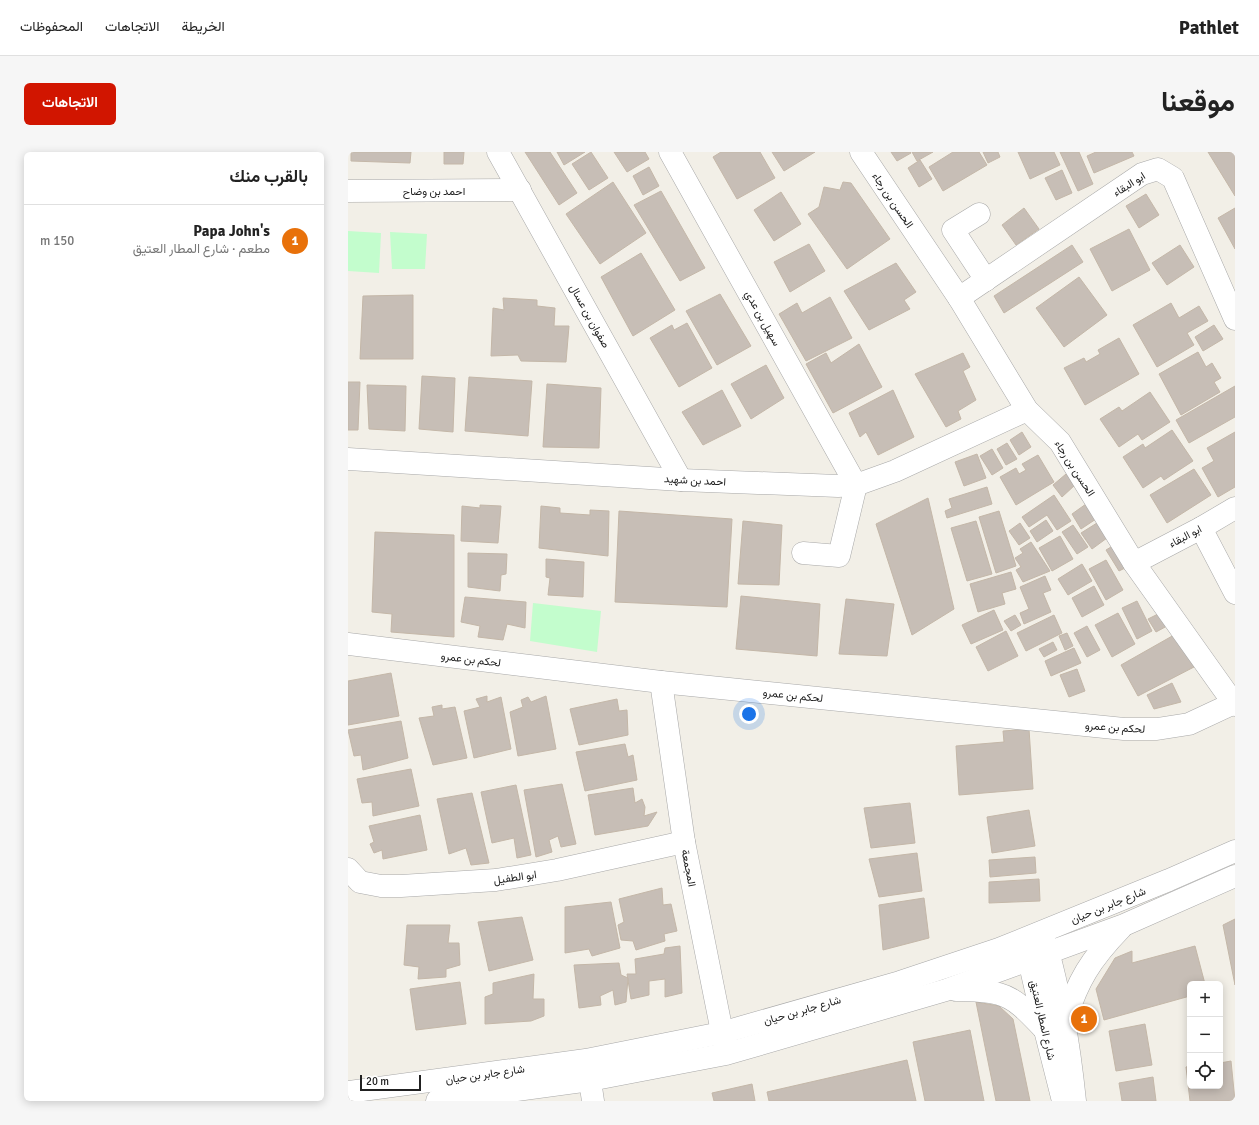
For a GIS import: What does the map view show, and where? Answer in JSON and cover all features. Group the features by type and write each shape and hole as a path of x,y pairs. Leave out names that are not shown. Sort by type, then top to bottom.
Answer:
{"street":[{"name":"صفوان بن عسال","path":"498,152 681,480"},
{"name":"سهيل بن عدي","path":"670,152 856,485"},
{"name":"الحسن بن رجاء","path":"861,152 959,298 1027,410 1060,442 1134,563 1234,704"},
{"name":"ابو البقاء","path":"959,298 1160,161 1173,178 1235,319"},
{"name":"احمد بن وضاح","path":"348,191 520,190"},
{"path":"979,214 953,230 986,280"},
{"name":"احمد بن شهيد","path":"348,459 681,480 838,486 856,485 895,471 1027,410"},
{"path":"803,553 839,556 856,485"},
{"name":"ابو البقاء","path":"1134,563 1201,528 1235,508"},
{"path":"1201,528 1235,593"},
{"name":"لحكم بن عمرو","path":"348,644 661,682 1124,729 1157,729 1189,724 1234,704"},
{"name":"المجمعة","path":"661,682 684,842 726,1054"},
{"name":"ابو الطفيل","path":"348,868 360,882 380,886 496,880 557,870 684,842"},
{"name":"شارع جابر بن حيان","path":"348,1092 590,1080 721,1033 900,982 999,949 1169,880 1235,851"},
{"name":"شارع جابر بن حيان","path":"437,1101 590,1080 726,1054 946,990 1124,925 1235,876"},
{"path":"1065,1022 1085,972 1102,947 1124,925"},
{"name":"شارع المطار العتيق","path":"1032,936 1065,1022 1071,1057 1075,1101"},
{"name":"شارع المطار العتيق","path":"1039,957 1045,1030 1063,1101"},
{"path":"946,990 982,991 1000,994 1020,1006 1045,1030"}],"green space":[{"path":"348,231 381,233 379,273 348,271"},
{"path":"390,232 427,234 425,269 392,269"},
{"path":"533,603 601,611 597,652 530,641"}],"building":[{"path":"351,152 411,152 410,163 351,161"},
{"path":"444,152 464,152 463,164 444,164"},
{"path":"525,152 550,152 577,193 559,205"},
{"path":"557,152 585,152 564,165"},
{"path":"591,152 608,178 589,190 572,164"},
{"path":"614,152 645,152 649,159 627,172"},
{"path":"721,152 760,152 775,178 737,199 713,157"},
{"path":"772,152 815,152 784,171"},
{"path":"891,152 910,152 911,153 897,161"},
{"path":"912,152 933,152 917,161"},
{"path":"953,152 979,152 987,165 943,191 929,167"},
{"path":"983,152 998,152 1000,157 988,163"},
{"path":"1018,152 1054,152 1060,165 1030,179"},
{"path":"1060,152 1079,152 1093,184 1078,191"},
{"path":"1096,152 1132,152 1134,156 1094,173 1087,156"},
{"path":"1208,152 1235,152 1235,196"},
{"path":"920,160 932,179 919,187 908,168"},
{"path":"649,167 659,186 643,195 633,176"},
{"path":"1062,170 1072,193 1056,200 1045,178"},
{"path":"613,182 646,233 600,264 566,214"},
{"path":"843,182 851,183 890,239 847,269 808,214 819,207 824,187 840,190"},
{"path":"661,191 705,268 680,281 634,205"},
{"path":"781,192 801,224 774,241 754,210"},
{"path":"1146,194 1159,215 1139,228 1126,206"},
{"path":"1024,208 1039,229 1016,245 1002,225"},
{"path":"1235,208 1235,249 1218,218"},
{"path":"1129,229 1150,270 1112,291 1090,249"},
{"path":"809,244 825,271 790,292 774,262"},
{"path":"1072,245 1083,262 1004,313 994,296"},
{"path":"1180,245 1194,267 1167,285 1152,263"},
{"path":"641,253 675,310 633,336 601,277"},
{"path":"896,263 916,292 904,300 910,309 869,330 844,291"},
{"path":"1079,277 1107,315 1064,347 1036,308"},
{"path":"720,294 751,346 717,365 686,311"},
{"path":"413,295 413,359 360,359 363,296"},
{"path":"830,297 852,338 806,361 779,314 797,303 802,313"},
{"path":"503,298 537,300 537,306 555,308 554,326 569,326 566,362 521,361 518,355 491,356 493,308 504,310"},
{"path":"1171,303 1179,318 1199,306 1208,321 1187,333 1194,345 1157,367 1133,325"},
{"path":"687,323 712,368 679,387 650,338 672,325 674,330"},
{"path":"1214,325 1223,339 1203,351 1195,337"},
{"path":"1119,338 1139,374 1085,405 1064,368 1084,358 1086,362 1100,354 1098,350"},
{"path":"859,344 882,387 833,413 806,364 826,353 831,363"},
{"path":"1198,352 1206,367 1212,363 1221,378 1214,382 1220,392 1181,415 1159,374"},
{"path":"963,353 970,367 963,371 976,400 958,411 961,419 946,427 915,374"},
{"path":"766,365 784,398 751,419 731,384"},
{"path":"422,376 455,378 453,432 419,429"},
{"path":"469,377 532,381 528,436 465,431"},
{"path":"348,382 360,382 358,430 348,430"},
{"path":"547,384 601,388 599,448 543,447"},
{"path":"367,385 406,386 405,431 369,429"},
{"path":"1235,386 1235,417 1189,443 1176,420"},
{"path":"722,390 741,426 703,445 682,412"},
{"path":"893,390 914,437 878,455 866,432 860,437 849,413"},
{"path":"1150,392 1170,422 1142,440 1138,434 1119,447 1100,419 1119,407 1122,411"},
{"path":"1172,430 1193,461 1164,480 1161,476 1143,488 1123,457 1143,444 1145,448"},
{"path":"1022,432 1031,447 1019,455 1010,440"},
{"path":"1235,432 1235,487 1218,497 1202,468 1214,461 1207,448"},
{"path":"1007,443 1017,459 1006,465 997,449"},
{"path":"992,449 1003,468 992,475 980,456"},
{"path":"977,454 986,478 964,486 955,462"},
{"path":"1038,455 1054,482 1016,505 1000,477 1016,468 1019,474 1026,470 1022,464"},
{"path":"1194,469 1211,495 1167,523 1150,495"},
{"path":"1066,474 1075,485 1062,497 1053,485"},
{"path":"987,487 992,504 947,518 945,511 952,508 949,499"},
{"path":"1054,495 1071,521 1057,530 1047,515 1029,527 1022,517"},
{"path":"928,498 954,609 912,635 876,524"},
{"path":"1086,504 1096,519 1081,529 1072,514"},
{"path":"480,505 501,506 498,543 461,541 462,506 480,508"},
{"path":"541,506 560,508 560,513 590,515 590,510 609,511 608,556 539,548"},
{"path":"619,511 732,519 727,607 615,602"},
{"path":"999,511 1016,566 996,573 979,517"},
{"path":"1046,520 1053,531 1037,542 1030,531"},
{"path":"743,521 782,525 779,585 738,584"},
{"path":"976,521 992,574 967,581 951,528"},
{"path":"1020,523 1030,538 1019,545 1009,531"},
{"path":"1097,523 1107,538 1092,549 1081,533"},
{"path":"1073,525 1088,547 1077,554 1062,532"},
{"path":"375,532 454,535 454,637 391,632 392,614 372,612"},
{"path":"1060,536 1073,559 1052,571 1039,548"},
{"path":"1031,542 1050,571 1023,582 1016,570 1021,567 1015,558 1023,553 1020,549"},
{"path":"1116,544 1129,566 1119,571 1106,550"},
{"path":"468,553 507,554 506,574 501,575 500,591 468,587"},
{"path":"546,559 584,562 583,597 548,595 550,578 546,577"},
{"path":"1106,560 1123,590 1106,600 1089,569"},
{"path":"1082,564 1092,581 1068,595 1058,579"},
{"path":"1011,572 1016,589 1002,593 1005,604 978,612 970,584"},
{"path":"1045,576 1051,590 1043,593 1051,612 1024,624 1020,613 1029,609 1020,587"},
{"path":"1094,586 1104,605 1082,617 1072,598"},
{"path":"741,596 820,604 817,656 736,649"},
{"path":"465,597 526,602 525,628 507,624 503,640 478,637 480,626 461,622"},
{"path":"846,599 894,604 887,656 839,654"},
{"path":"1137,601 1152,631 1137,639 1122,608"},
{"path":"994,610 1003,630 971,644 962,625"},
{"path":"1118,613 1135,644 1112,657 1095,625"},
{"path":"1160,613 1167,626 1156,632 1148,619"},
{"path":"1015,615 1021,625 1011,631 1004,621"},
{"path":"1054,615 1062,633 1026,651 1017,633"},
{"path":"1087,626 1100,650 1087,657 1074,633"},
{"path":"1006,631 1018,656 988,671 976,647"},
{"path":"1067,633 1073,646 1065,650 1059,636"},
{"path":"1174,635 1194,667 1138,696 1121,665"},
{"path":"1053,642 1057,650 1044,657 1039,649"},
{"path":"1074,648 1081,663 1051,676 1045,661"},
{"path":"1077,669 1085,691 1069,697 1060,675"},
{"path":"391,673 399,716 348,725 348,681"},
{"path":"1172,683 1181,702 1154,709 1147,695"},
{"path":"487,696 487,702 501,697 511,749 474,758 464,711 480,707 476,699"},
{"path":"546,696 556,749 518,756 510,712 523,707 521,700 528,697 531,702"},
{"path":"617,699 619,711 627,710 628,735 579,745 570,709"},
{"path":"442,705 442,709 455,707 467,758 433,765 419,718 434,716 432,707"},
{"path":"401,721 408,758 363,770 361,755 354,756 348,730"},
{"path":"1029,729 1033,789 959,795 956,746 1004,742 1003,731"},
{"path":"625,744 628,757 633,755 637,780 585,791 576,752"},
{"path":"411,769 419,806 373,816 372,802 362,803 357,779"},
{"path":"562,784 576,844 561,847 558,836 549,840 552,852 536,857 524,790"},
{"path":"516,785 531,855 517,858 514,838 492,843 481,792"},
{"path":"633,788 635,803 642,799 645,807 644,816 657,812 648,826 595,835 588,795"},
{"path":"472,793 489,863 471,865 466,848 449,854 437,799"},
{"path":"910,803 915,843 871,848 864,808"},
{"path":"1029,810 1035,846 992,853 987,817"},
{"path":"420,815 427,850 383,859 382,850 374,853 370,844 374,842 369,826"},
{"path":"917,853 922,891 879,897 869,859"},
{"path":"1035,857 1036,873 990,877 989,860"},
{"path":"1039,879 1040,901 989,903 989,882"},
{"path":"662,888 663,905 671,904 677,931 664,934 665,941 636,950 633,941 621,940 618,925 624,922 619,899"},
{"path":"924,898 929,938 883,950 879,905"},
{"path":"611,902 620,948 592,956 589,949 565,953 565,907"},
{"path":"522,917 533,960 489,971 478,922"},
{"path":"1235,919 1235,985 1223,925"},
{"path":"407,925 450,925 448,943 459,943 460,965 446,969 446,977 418,979 419,967 404,965"},
{"path":"680,946 682,993 665,997 665,979 649,981 649,995 631,999 627,974 636,974 635,959 664,954 665,948"},
{"path":"1195,946 1204,981 1187,981 1187,997 1104,1020 1096,989 1115,958 1132,951 1132,963"},
{"path":"619,963 621,975 628,978 626,1002 615,1005 613,990 600,996 601,1005 579,1008 574,965"},
{"path":"534,974 533,999 544,999 544,1016 531,1021 485,1024 485,997 493,994 493,983"},
{"path":"460,982 466,1024 416,1030 410,989"},
{"path":"976,1002 999,1006 1013,1019 1030,1101 996,1101"},
{"path":"1145,1024 1152,1065 1116,1071 1109,1031"},
{"path":"970,1030 984,1101 925,1101 913,1042"},
{"path":"907,1060 916,1101 769,1101 767,1092"},
{"path":"1231,1061 1235,1101 1190,1101 1189,1089 1223,1089 1223,1062"},
{"path":"1153,1077 1156,1101 1122,1101 1119,1083"},
{"path":"752,1084 755,1101 714,1101 712,1093"}],"place":[{"name":"Papa John's","path":"1084,1019"}]}
